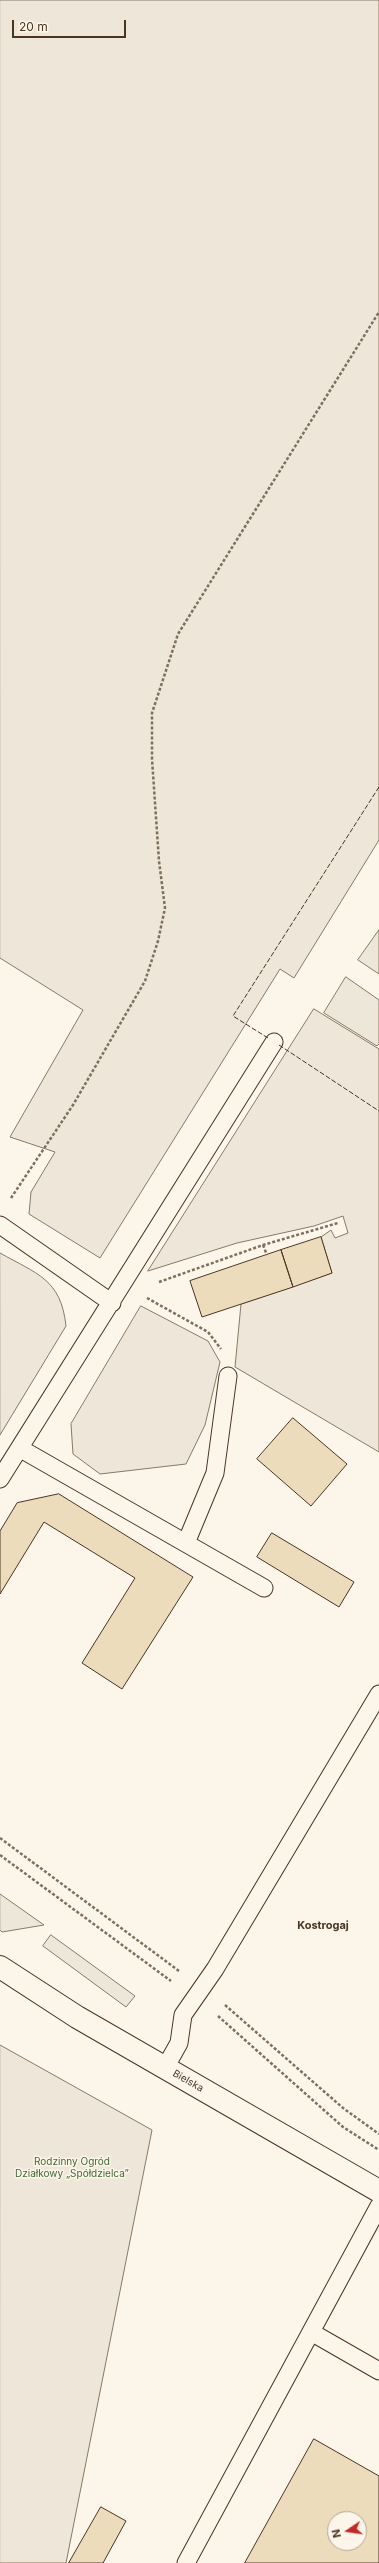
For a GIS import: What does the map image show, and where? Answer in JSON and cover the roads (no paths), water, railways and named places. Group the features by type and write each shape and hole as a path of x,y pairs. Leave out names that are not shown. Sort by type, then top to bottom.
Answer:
{"main road":[{"name":"Bielska","path":"0,1967 77,2017 379,2191"}],"lane":[{"path":"0,1479 21,1449 112,1303 128,1288 274,1042"},
{"path":"0,1225 112,1303"},
{"path":"186,1543 215,1473 228,1376"},
{"path":"21,1449 264,1588"},
{"path":"165,2068 179,2043 183,2015 215,1969 379,1694"},
{"path":"186,2563 379,2206"},
{"path":"311,2332 379,2371"}],"district":[{"name":"Kostrogaj","path":"323,1926"}],"park label":[{"name":"Rodzinny Ogród Działkowy „Spółdzielca”","path":"72,2168"}]}
